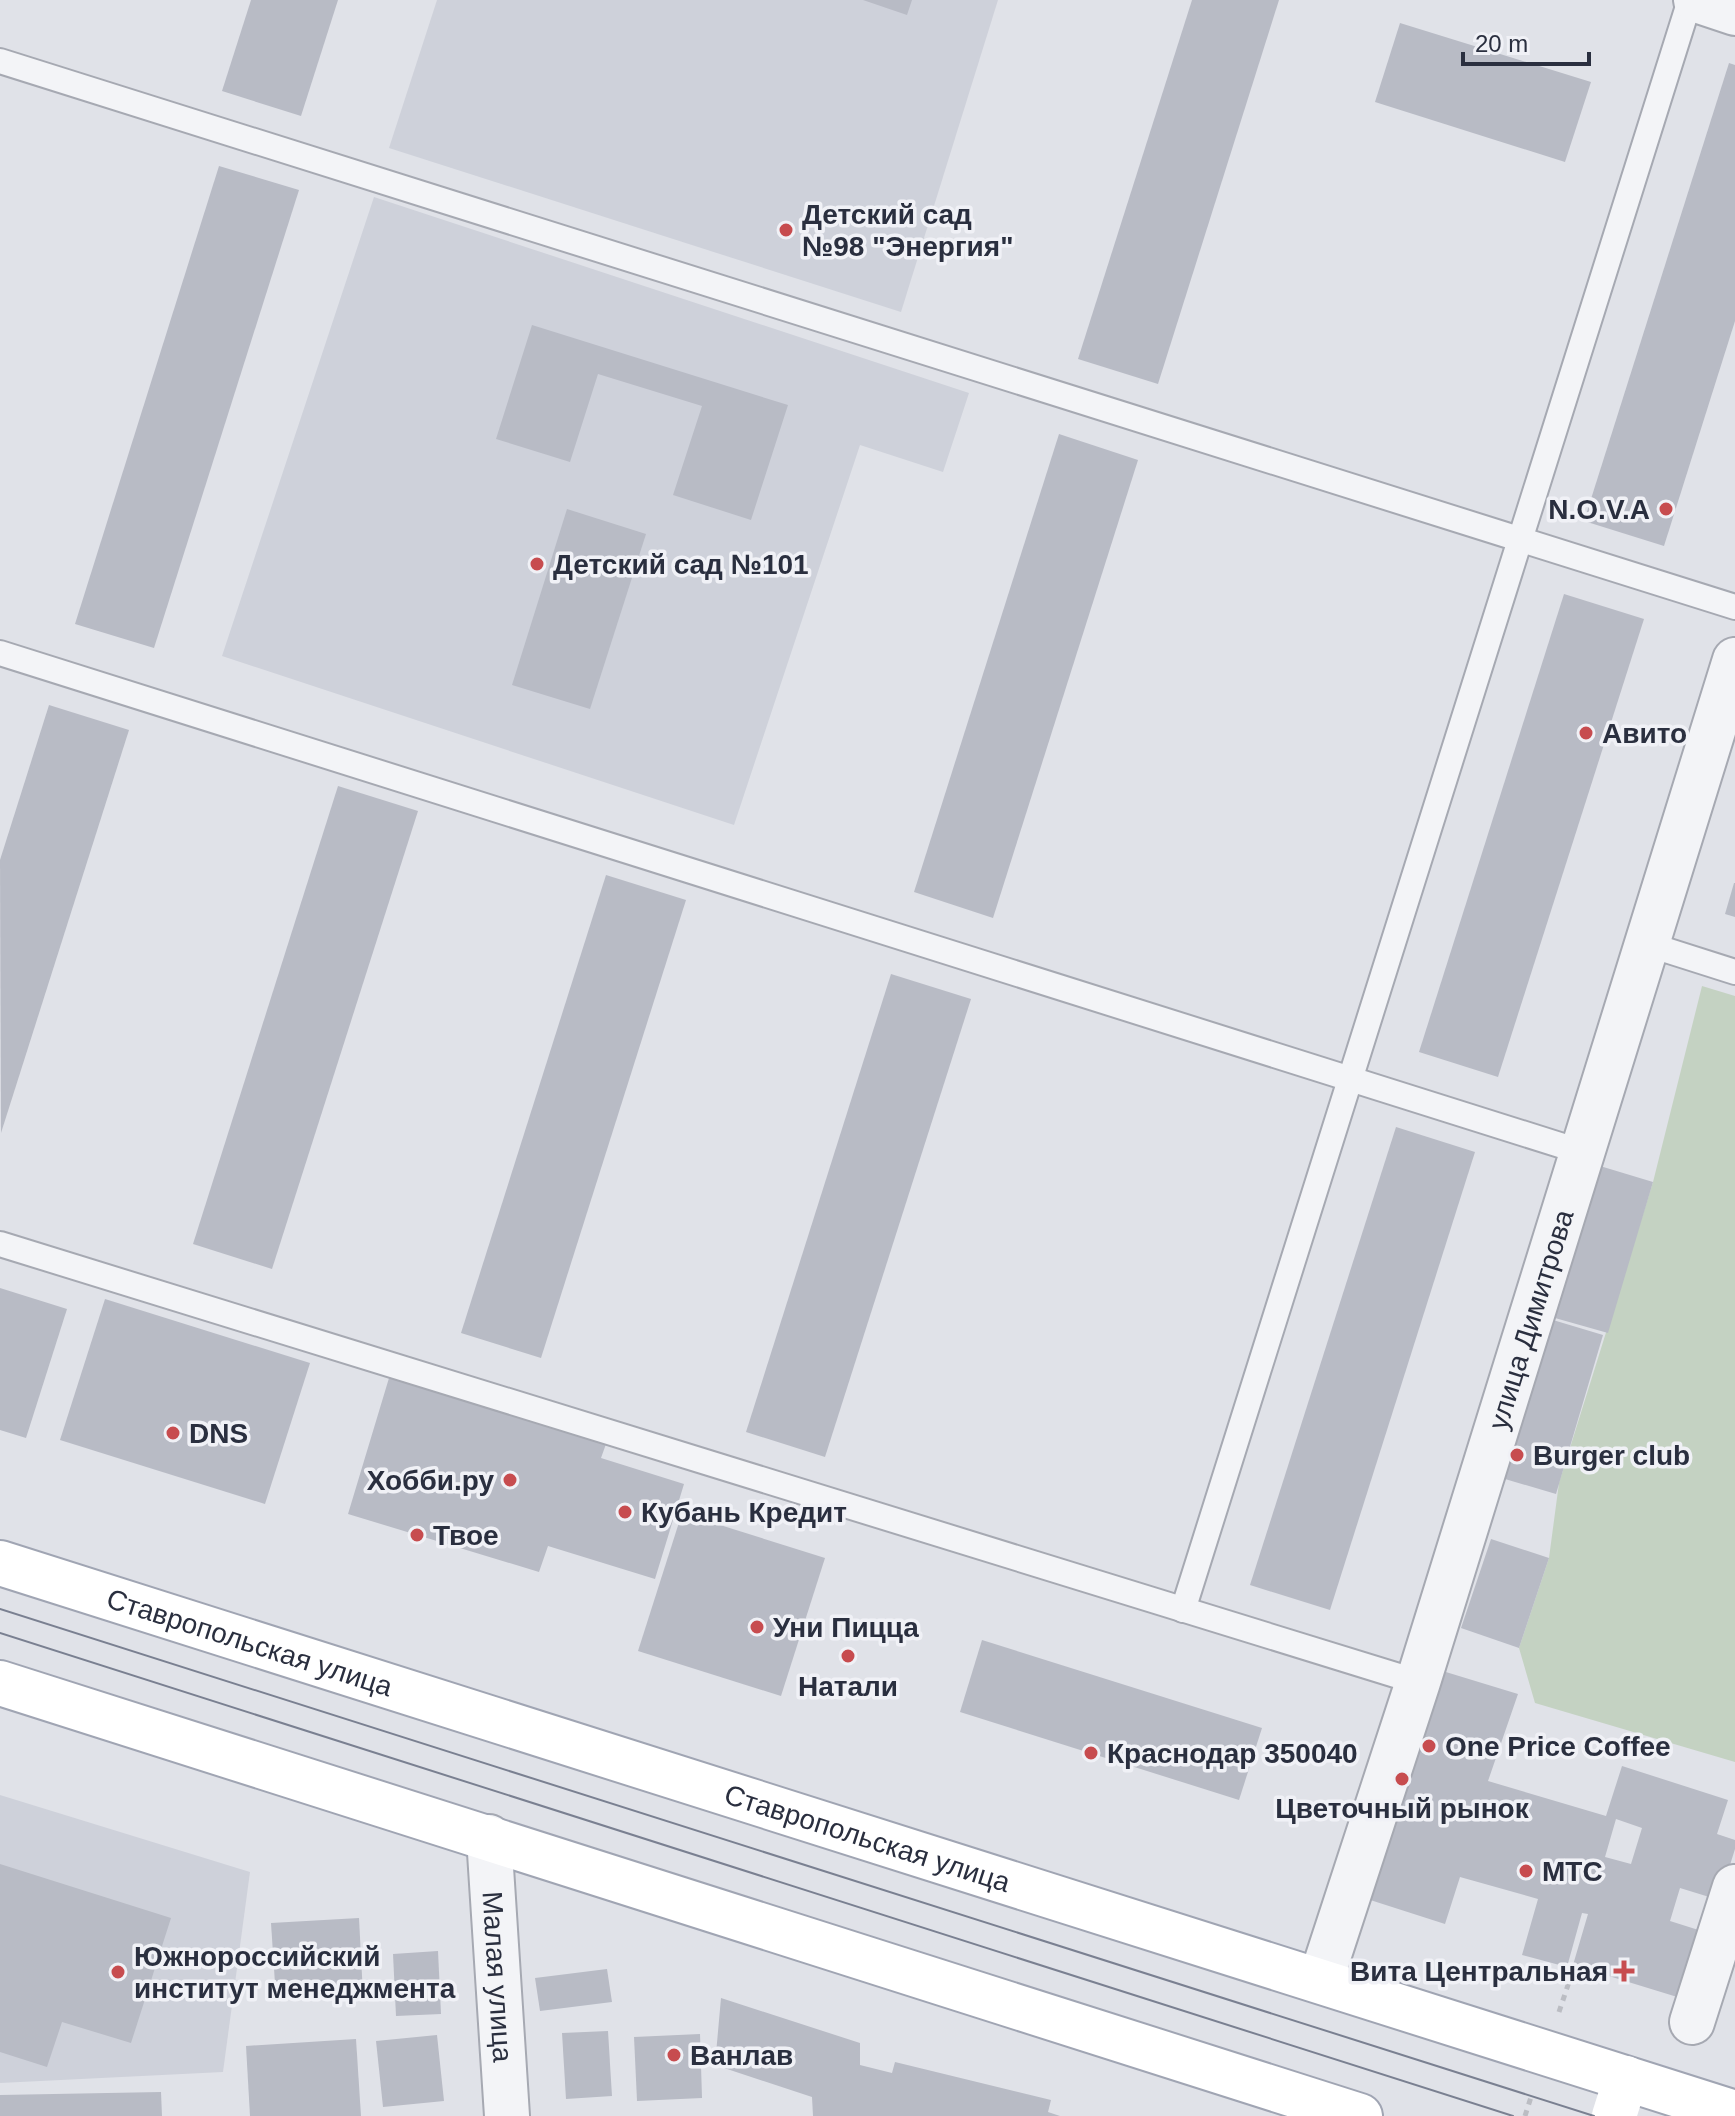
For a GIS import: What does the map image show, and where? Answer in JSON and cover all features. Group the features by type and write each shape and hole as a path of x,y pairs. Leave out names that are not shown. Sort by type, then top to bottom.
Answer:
{"main road":[{"name":"Ставропольская улица","path":"0,1563 1321,1979 1620,2097 1735,2113"},
{"path":"0,1683 489,1837 1314,2109 1360,2116"}],"street":[{"path":"1696,0 1735,13"},
{"name":"улица Димитрова","path":"1321,1979 1418,1682 1582,1152 1610,1093 1647,944 1735,660"},
{"name":"Малая улица","path":"489,1837 507,2116"},
{"path":"1692,2022 1735,1887"}],"lane":[{"path":"1183,1610 1690,0"},
{"path":"0,61 1735,607"},
{"path":"0,653 1582,1152"},
{"path":"1647,944 1735,972"},
{"path":"0,1244 1418,1682"}],"shaded area":[{"name":"Детский сад №98 \"Энергия\"","path":"437,0 998,0 901,312 389,148"},
{"name":"Детский сад №101","path":"374,197 969,393 943,472 860,445 734,825 222,656"},
{"name":"Южнороссийский институт менеджмента","path":"0,1795 250,1872 223,2072 0,2083"}],"green space":[{"path":"1702,986 1735,996 1735,1762 1535,1703 1519,1648 1549,1558 1559,1483 1653,1182"}],"building":[{"path":"251,0 338,0 301,116 222,91"},
{"path":"863,0 912,0 907,15"},
{"path":"1192,0 1279,0 1158,384 1078,359"},
{"path":"1400,23 1591,82 1565,162 1375,102"},
{"path":"1729,63 1735,65 1735,321 1664,546 1584,521"},
{"path":"219,166 299,190 154,648 75,624"},
{"path":"532,325 788,405 751,520 673,495 702,406 598,374 570,462 496,439"},
{"path":"1059,434 1138,460 993,918 914,892"},
{"path":"567,509 646,534 590,709 512,685"},
{"path":"1564,594 1644,619 1498,1077 1419,1052"},
{"path":"49,705 129,730 1,1133 0,860"},
{"path":"338,786 418,811 272,1269 193,1244"},
{"path":"606,875 686,900 541,1358 461,1333"},
{"path":"1735,883 1735,917 1725,914"},
{"path":"891,974 971,999 825,1457 746,1432"},
{"path":"1396,1127 1475,1152 1330,1610 1250,1585"},
{"path":"1600,1166 1653,1182 1608,1333 1555,1318"},
{"path":"0,1288 67,1309 26,1438 0,1430"},
{"path":"105,1299 310,1363 265,1504 60,1440"},
{"path":"1553,1320 1603,1335 1556,1494 1505,1479"},
{"path":"389,1378 606,1444 601,1458 684,1484 655,1579 548,1546 539,1572 348,1514"},
{"path":"682,1513 825,1558 781,1696 638,1651"},
{"path":"1491,1539 1549,1558 1519,1648 1461,1628"},
{"path":"982,1640 1262,1728 1239,1800 960,1712"},
{"path":"1436,1669 1518,1694 1488,1781 1606,1816 1622,1766 1728,1800 1717,1834 1735,1840 1735,1849 1719,1900 1680,1888 1670,1921 1708,1933 1687,2000 1573,1965 1588,1914 1582,1913 1567,1967 1522,1955 1538,1899 1460,1877 1445,1924 1364,1898","holes":["1616,1819 1642,1828 1631,1864 1605,1857"]},
{"path":"0,1864 171,1918 131,2043 62,2022 47,2067 0,2052"},
{"path":"359,1918 363,1995 276,1999 271,1923"},
{"path":"438,1951 441,2014 396,2016 393,1954"},
{"path":"607,1969 612,2002 540,2011 535,1978"},
{"path":"721,1998 860,2043 860,2065 892,2073 895,2062 1051,2100 1048,2112 1060,2116 813,2116 812,2097 715,2065"},
{"path":"608,2031 612,2096 566,2099 562,2033"},
{"path":"700,2034 702,2098 637,2101 634,2037"},
{"path":"437,2035 444,2101 383,2107 376,2041"},
{"path":"356,2039 361,2116 250,2116 246,2046"},
{"path":"161,2092 162,2116 0,2116 0,2095"}],"tram line":[{"path":"0,1609 1594,2116"},
{"path":"0,1633 1513,2116"}],"place":[{"name":"Детский сад №98 \"Энергия\"","path":"786,230"},
{"name":"N.O.V.A","path":"1666,509"},
{"name":"Детский сад №101","path":"537,564"},
{"name":"Авито","path":"1586,733"},
{"name":"DNS","path":"173,1433"},
{"name":"Burger club","path":"1517,1455"},
{"name":"Хобби.ру","path":"510,1480"},
{"name":"Кубань Кредит","path":"625,1512"},
{"name":"Твое","path":"417,1535"},
{"name":"Уни Пицца","path":"757,1627"},
{"name":"Натали","path":"848,1656"},
{"name":"One Price Coffee","path":"1429,1746"},
{"name":"Краснодар 350040","path":"1091,1753"},
{"name":"Цветочный рынок","path":"1402,1779"},
{"name":"МТС","path":"1526,1871"},
{"name":"Вита Центральная","path":"1624,1971"},
{"name":"Южнороссийский институт менеджмента","path":"118,1972"},
{"name":"Ванлав","path":"674,2055"}]}
